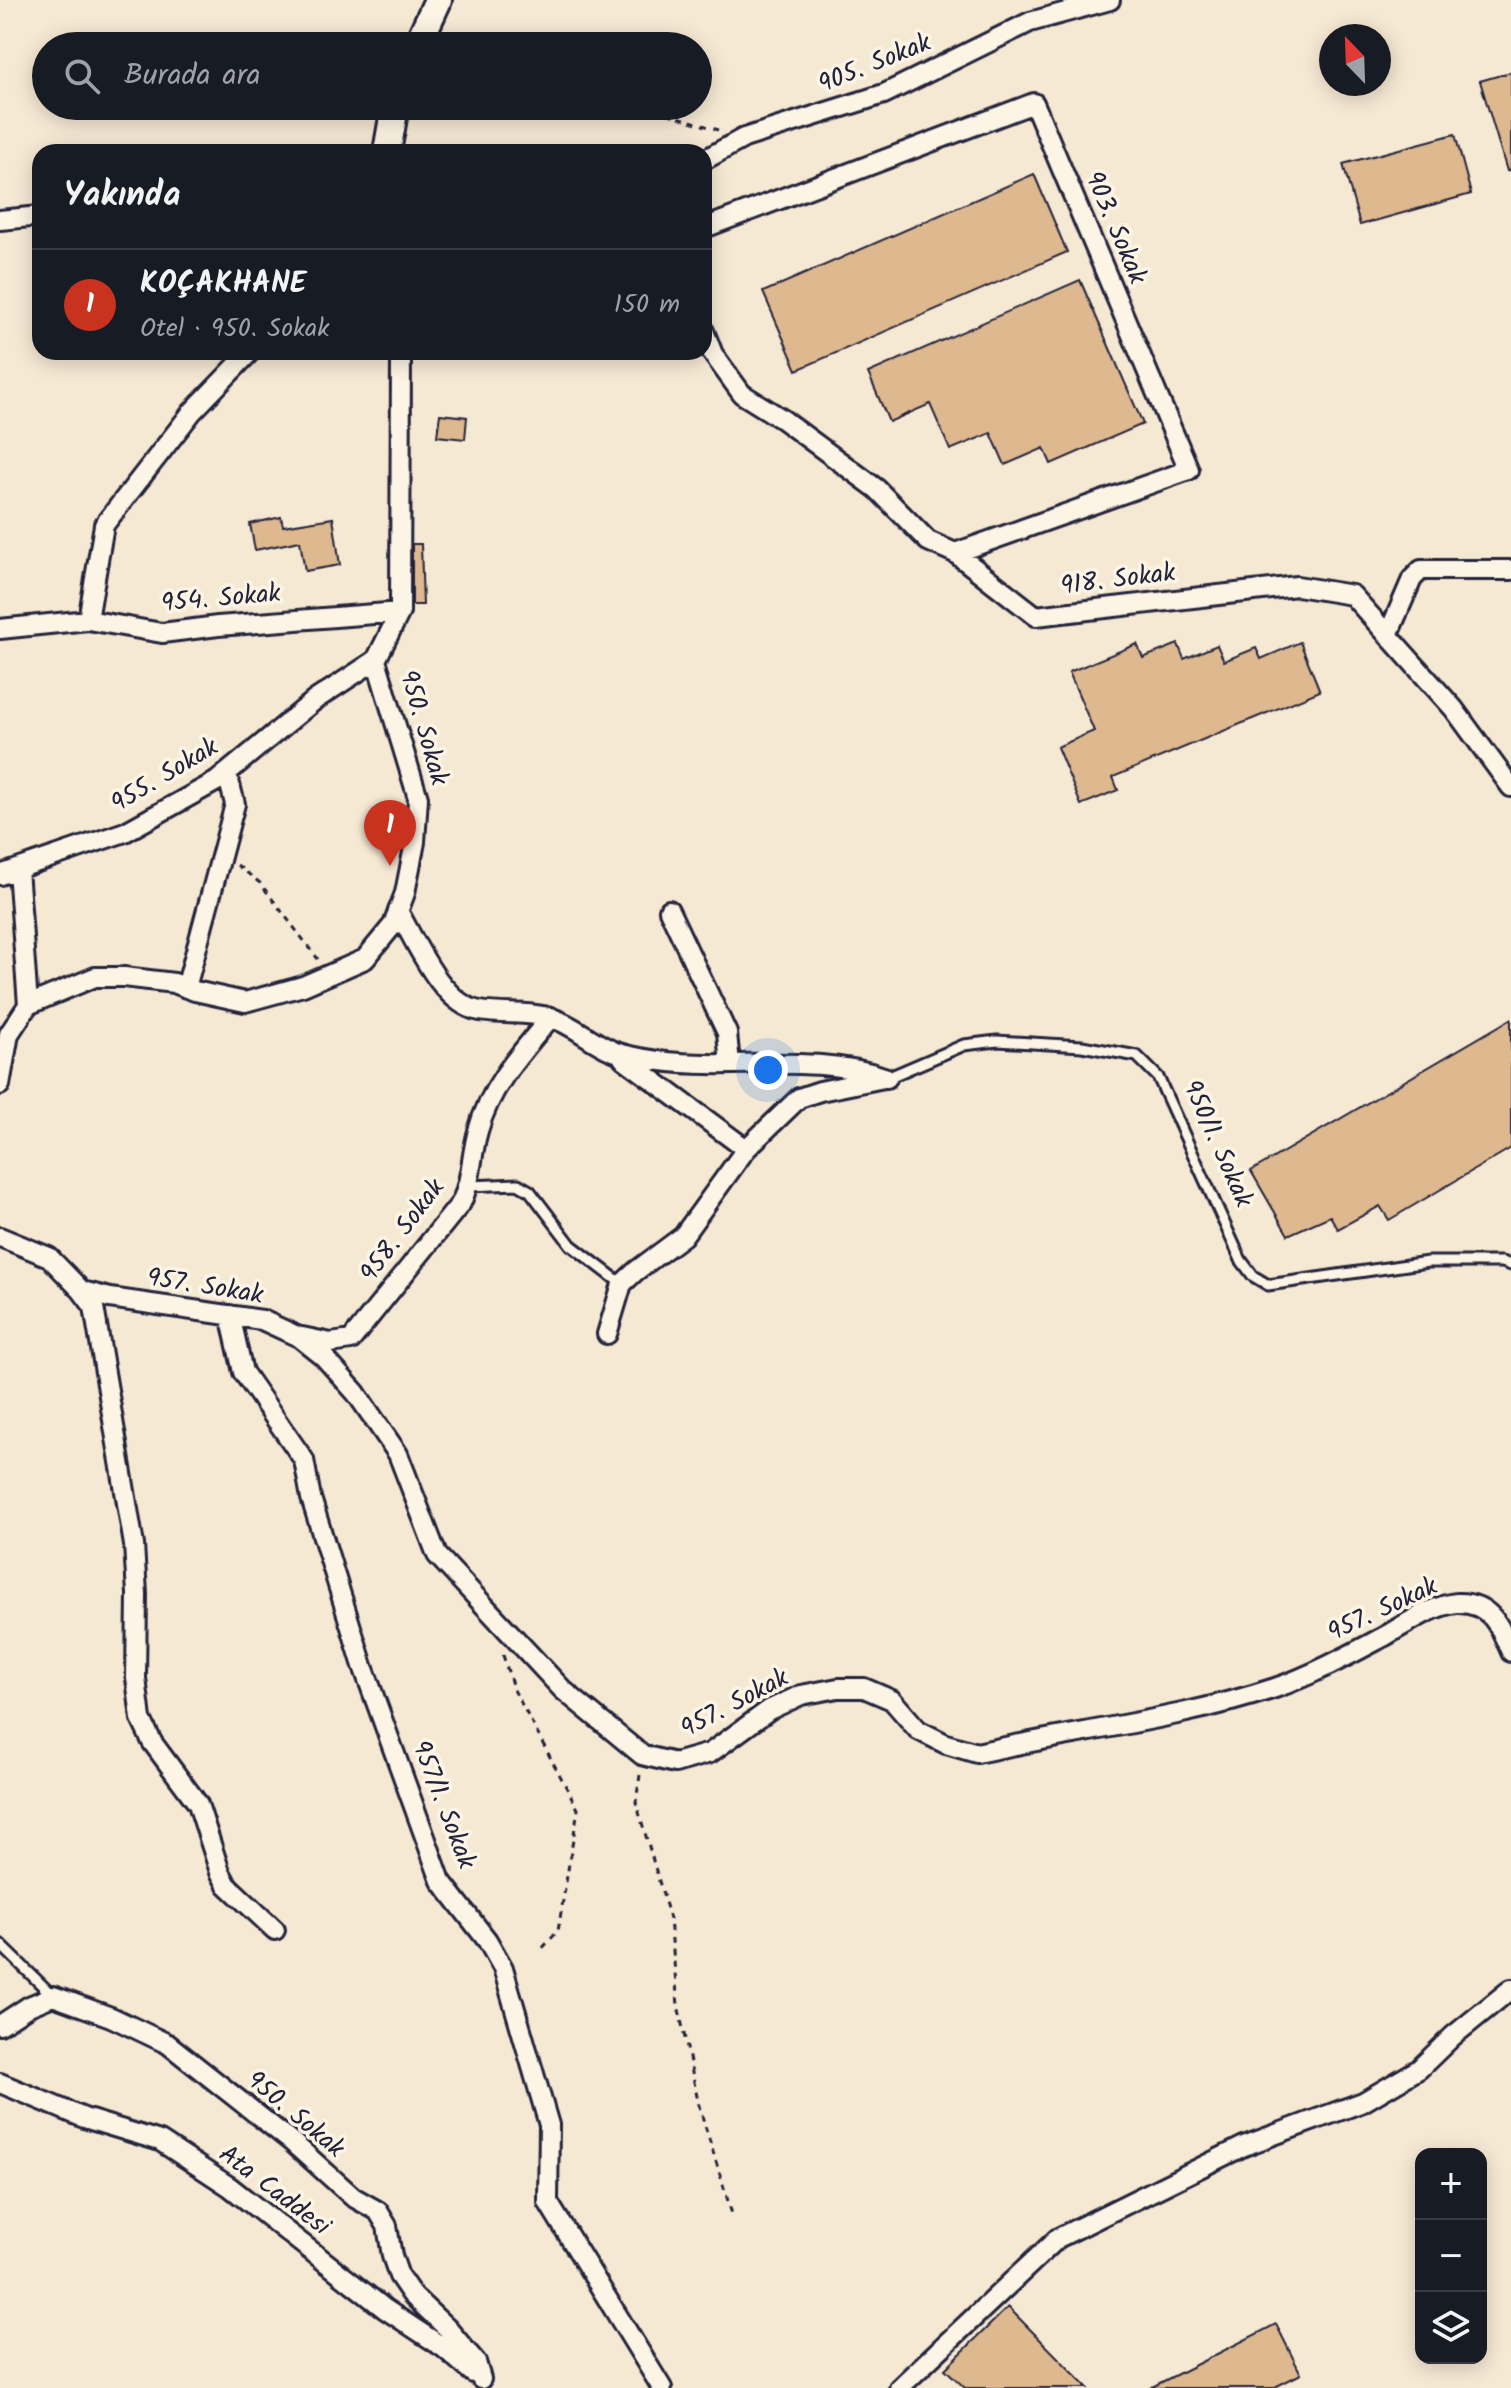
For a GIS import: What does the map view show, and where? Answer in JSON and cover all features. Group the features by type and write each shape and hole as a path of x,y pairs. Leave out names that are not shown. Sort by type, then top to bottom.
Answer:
{"street":[{"path":"423,32 438,0"},
{"name":"905. Sokak","path":"712,156 744,138 884,94 1030,22 1110,0"},
{"name":"903. Sokak","path":"712,225 1034,103 1189,470 955,553"},
{"path":"388,144 393,120"},
{"path":"0,220 32,217"},
{"name":"918. Sokak","path":"712,351 742,394 782,419 877,489 928,541 955,553 1036,616 1297,586 1352,595 1454,709 1511,787"},
{"path":"88,620 104,525 192,412 242,360"},
{"name":"950. Sokak","path":"28,1005 95,977 174,983 245,1002 303,986 365,959 393,925 405,893 415,842 418,798 376,660 400,612 401,360"},
{"path":"1388,635 1412,579 1421,570 1511,570"},
{"name":"954. Sokak","path":"0,629 88,620 162,633 400,612"},
{"name":"955. Sokak","path":"9,872 125,832 217,781 315,700 376,660"},
{"path":"186,988 235,804 227,773"},
{"path":"0,1085 9,1034 28,1005 9,872"},
{"path":"669,910 727,1033 730,1064"},
{"path":"398,911 444,989 464,1007 551,1017 575,1028 638,1067 684,1105 746,1149"},
{"name":"958. Sokak","path":"299,1337 331,1343 351,1340 461,1203 469,1186 477,1134 488,1100 514,1061 551,1017"},
{"path":"611,1050 646,1059 698,1065 769,1063 859,1068 887,1078"},
{"path":"607,1334 622,1284 683,1236 746,1149 799,1098 887,1078"},
{"path":"0,1237 49,1257 94,1307 134,1545 136,1678 141,1719 152,1742 198,1804 227,1885 275,1930"},
{"name":"957. Sokak","path":"82,1291 110,1298 262,1320 299,1337 324,1357 356,1393 398,1454 437,1555 563,1690 642,1755 675,1763 710,1753 769,1710 801,1695 838,1688 864,1688 892,1700 918,1730 946,1744 977,1753 1177,1713 1276,1687 1428,1613 1456,1603 1479,1606 1496,1619 1511,1652"},
{"name":"957/1. Sokak","path":"230,1315 243,1372 304,1460 311,1498 363,1666 441,1881 487,1940 503,1968 549,2125 548,2202 662,2388"},
{"path":"899,2388 1058,2238 1244,2146 1363,2102 1419,2069 1453,2036 1511,1989"},
{"path":"0,2025 29,2006 53,1996"},
{"name":"950. Sokak","path":"53,1996 111,2017 168,2044 292,2142 353,2197 378,2211 387,2226 399,2276 412,2295 447,2328 476,2362 486,2384"},
{"name":"Ata Caddesi","path":"0,2083 84,2118 160,2141 230,2187 385,2309 444,2348 486,2384"}],"lane":[{"name":"950/1. Sokak","path":"887,1078 964,1045 997,1041 1082,1046 1137,1056 1158,1077 1241,1260 1253,1276 1268,1285 1428,1262 1502,1262 1511,1265"},
{"path":"469,1186 518,1184 530,1191 571,1245 622,1284"},
{"path":"0,1944 53,1996"}],"path":[{"path":"688,120 744,138"},
{"path":"221,854 260,883 313,950 327,975"},
{"path":"490,1613 513,1688 578,1809 558,1931 539,1952"},
{"path":"642,1755 636,1802 670,1919 678,2005 699,2106 732,2214"}],"building":[{"path":"1511,72 1511,170 1507,171 1480,81"},
{"path":"1455,134 1471,194 1360,225 1343,164"},
{"path":"1034,174 1067,252 797,370 763,292"},
{"path":"1080,280 1143,424 1051,464 1044,448 1005,465 991,433 950,450 930,404 889,422 868,373"},
{"path":"440,414 467,417 465,439 437,436"},
{"path":"281,517 283,526 333,518 340,565 305,571 300,541 255,550 250,524"},
{"path":"412,544 421,544 423,605 412,605"},
{"path":"1300,642 1320,691 1113,777 1118,790 1081,805 1057,747 1094,731 1069,672 1137,644 1143,658 1178,644 1184,659 1217,645 1224,661 1256,648 1261,659"},
{"path":"1511,1019 1511,1148 1389,1220 1380,1206 1338,1229 1330,1216 1288,1235 1251,1171"},
{"path":"1008,2307 1088,2388 965,2388 945,2369"},
{"path":"1276,2324 1301,2374 1273,2388 1150,2388"}],"place":[{"name":"KOÇAKHANE","path":"390,866"}]}
